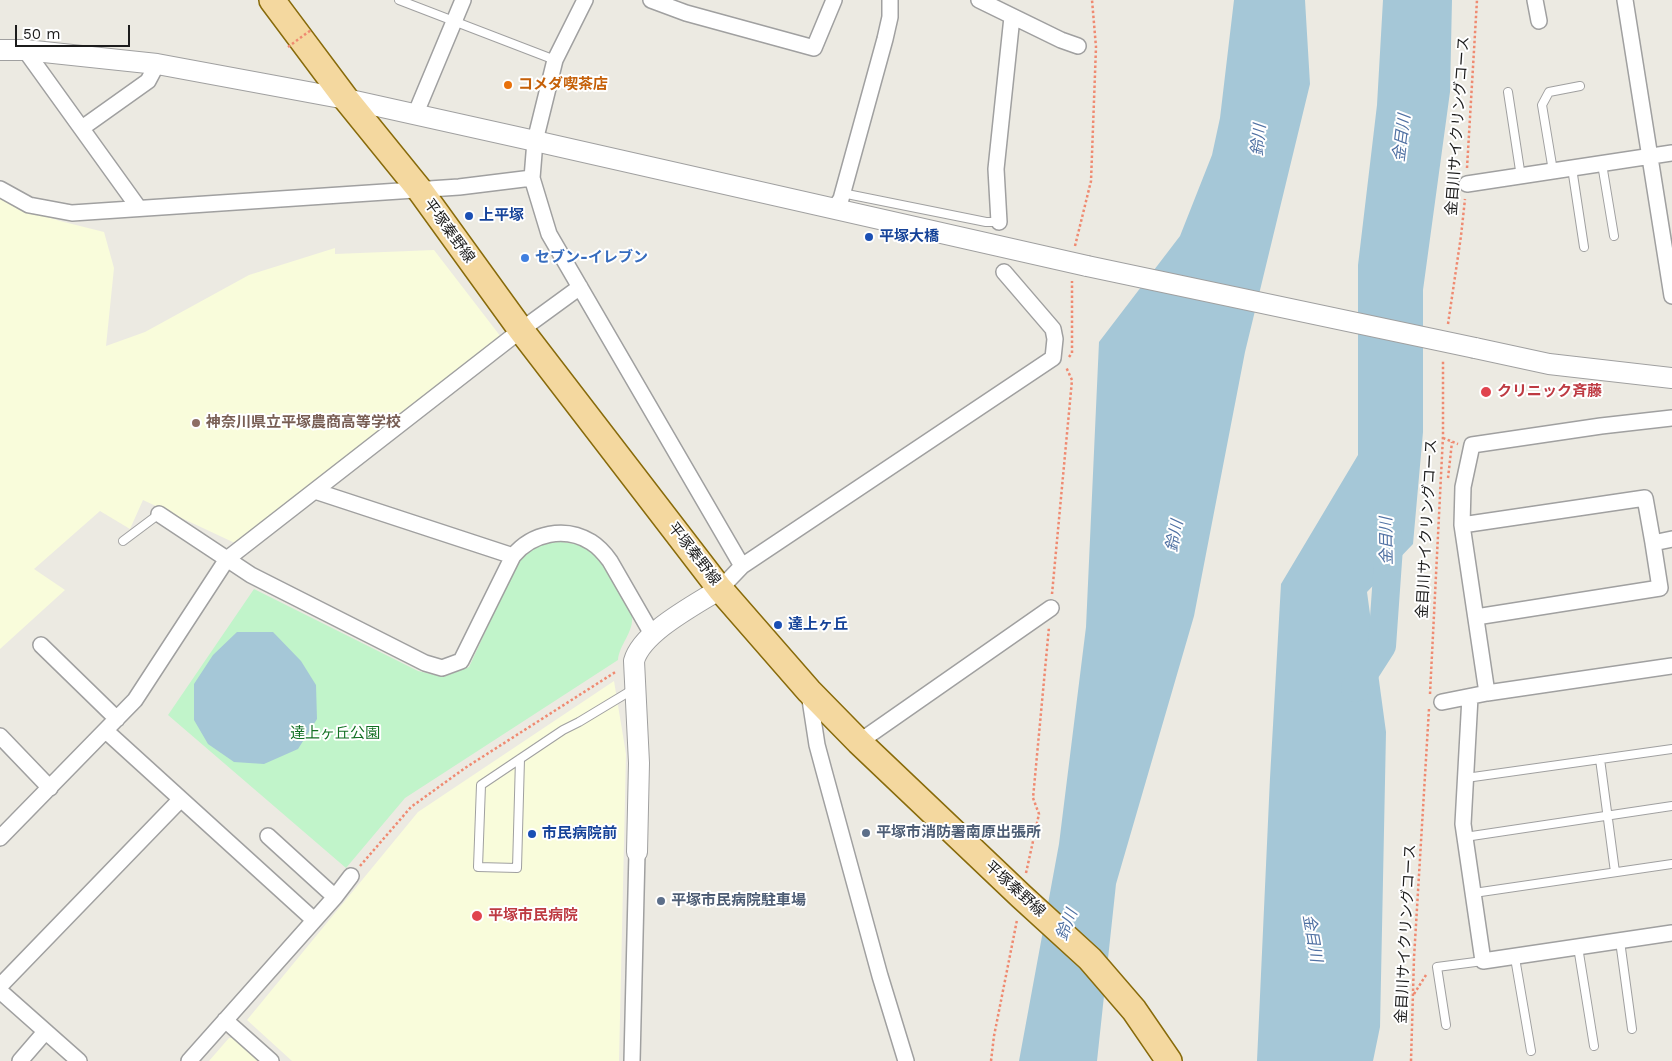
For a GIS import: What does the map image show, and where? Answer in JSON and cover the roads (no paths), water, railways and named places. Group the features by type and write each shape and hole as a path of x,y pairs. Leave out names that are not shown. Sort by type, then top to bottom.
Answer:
{"main road":[{"name":"平塚秦野線","path":"272,0 346,100 419,189 521,330 720,589 809,691 859,742 1090,959 1120,992 1148,1028 1169,1061"}],"street":[{"path":"415,115 463,0"},
{"path":"584,0 555,60 534,140 532,178 549,234 742,566"},
{"path":"651,0 686,13 814,48 834,0"},
{"path":"838,201 885,39 890,17 890,0"},
{"path":"979,0 1012,17 1078,46"},
{"path":"1535,0 1539,21"},
{"path":"1625,0 1672,296"},
{"path":"999,222 996,169 1012,17"},
{"path":"0,50 25,50 157,64 346,100 838,201 1087,266 1549,364 1672,378"},
{"path":"25,50 138,208"},
{"path":"82,128 148,81 157,64"},
{"path":"1466,184 1672,153"},
{"path":"0,189 29,205 72,213 459,187 532,178"},
{"path":"632,1061 639,764 634,688 634,661 636,653 652,634 720,589 742,566 1054,358 1055,338 1053,329 1004,272"},
{"path":"0,838 135,700 227,559 521,330 580,287"},
{"path":"1487,693 1462,525 1463,488 1472,445 1672,418"},
{"path":"315,491 513,556"},
{"path":"1462,525 1645,498 1660,588 1476,617"},
{"path":"159,514 251,575 424,663 442,668 461,661 513,556 521,546 533,538 548,534 572,535 591,542 602,551 652,634"},
{"path":"1653,543 1672,540"},
{"path":"859,742 1051,608"},
{"path":"41,645 117,719"},
{"path":"1442,702 1487,693 1672,666"},
{"path":"809,691 817,745 880,976 906,1061"},
{"path":"1470,697 1463,824 1483,961 1515,958 1672,933"},
{"path":"106,731 314,920"},
{"path":"0,736 50,788"},
{"path":"0,986 180,800"},
{"path":"268,836 335,897"},
{"path":"189,1061 335,897 351,876"},
{"path":"0,991 79,1061"},
{"path":"225,1020 271,1061"},
{"path":"20,1061 45,1032"}],"lane":[{"path":"399,0 555,60"},
{"path":"1553,171 1542,105 1550,92 1580,86"},
{"path":"1508,92 1521,177"},
{"path":"1602,164 1614,236"},
{"path":"1572,168 1584,247"},
{"path":"838,201 986,222 999,222"},
{"path":"123,541 159,514"},
{"path":"520,759 517,868 478,867 481,784 563,730 634,688"},
{"path":"1466,778 1672,749"},
{"path":"1600,759 1615,872"},
{"path":"1465,837 1672,806"},
{"path":"1474,893 1672,864"},
{"path":"1620,940 1632,1030"},
{"path":"1578,947 1594,1046"},
{"path":"1515,958 1531,1051"},
{"path":"1446,1025 1437,968 1483,961"}],"water":[{"name":"鈴川","path":"1234,0 1305,0 1310,84 1245,352 1194,616 1116,884 1097,1061 1019,1061 1059,844 1086,627 1099,342 1180,236 1212,155 1220,118"},
{"path":"1383,0 1452,0 1450,92 1423,290 1423,432 1413,544 1367,592 1386,732 1380,1027 1373,1061 1257,1061 1281,584 1358,455 1358,265 1377,105"},
{"path":"237,632 273,632 301,661 316,685 317,719 298,749 264,764 234,762 208,744 194,720 194,684 213,655"}],"waterway":[{"name":"金目川","path":"1355,688 1382,646 1389,547 1388,534"}],"place":[{"name":"コメダ喫茶店","path":"508,85"},
{"name":"上平塚","path":"469,216"},
{"name":"平塚大橋","path":"869,237"},
{"name":"セブン-イレブン","path":"525,258"},
{"name":"クリニック斉藤","path":"1486,392"},
{"name":"神奈川県立平塚農商高等学校","path":"196,423"},
{"name":"達上ヶ丘","path":"778,625"},
{"name":"平塚市消防署南原出張所","path":"866,833"},
{"name":"市民病院前","path":"532,834"},
{"name":"平塚市民病院駐車場","path":"661,901"},
{"name":"平塚市民病院","path":"477,916"}],"park label":[{"name":"達上ヶ丘公園","path":"335,734"}]}
